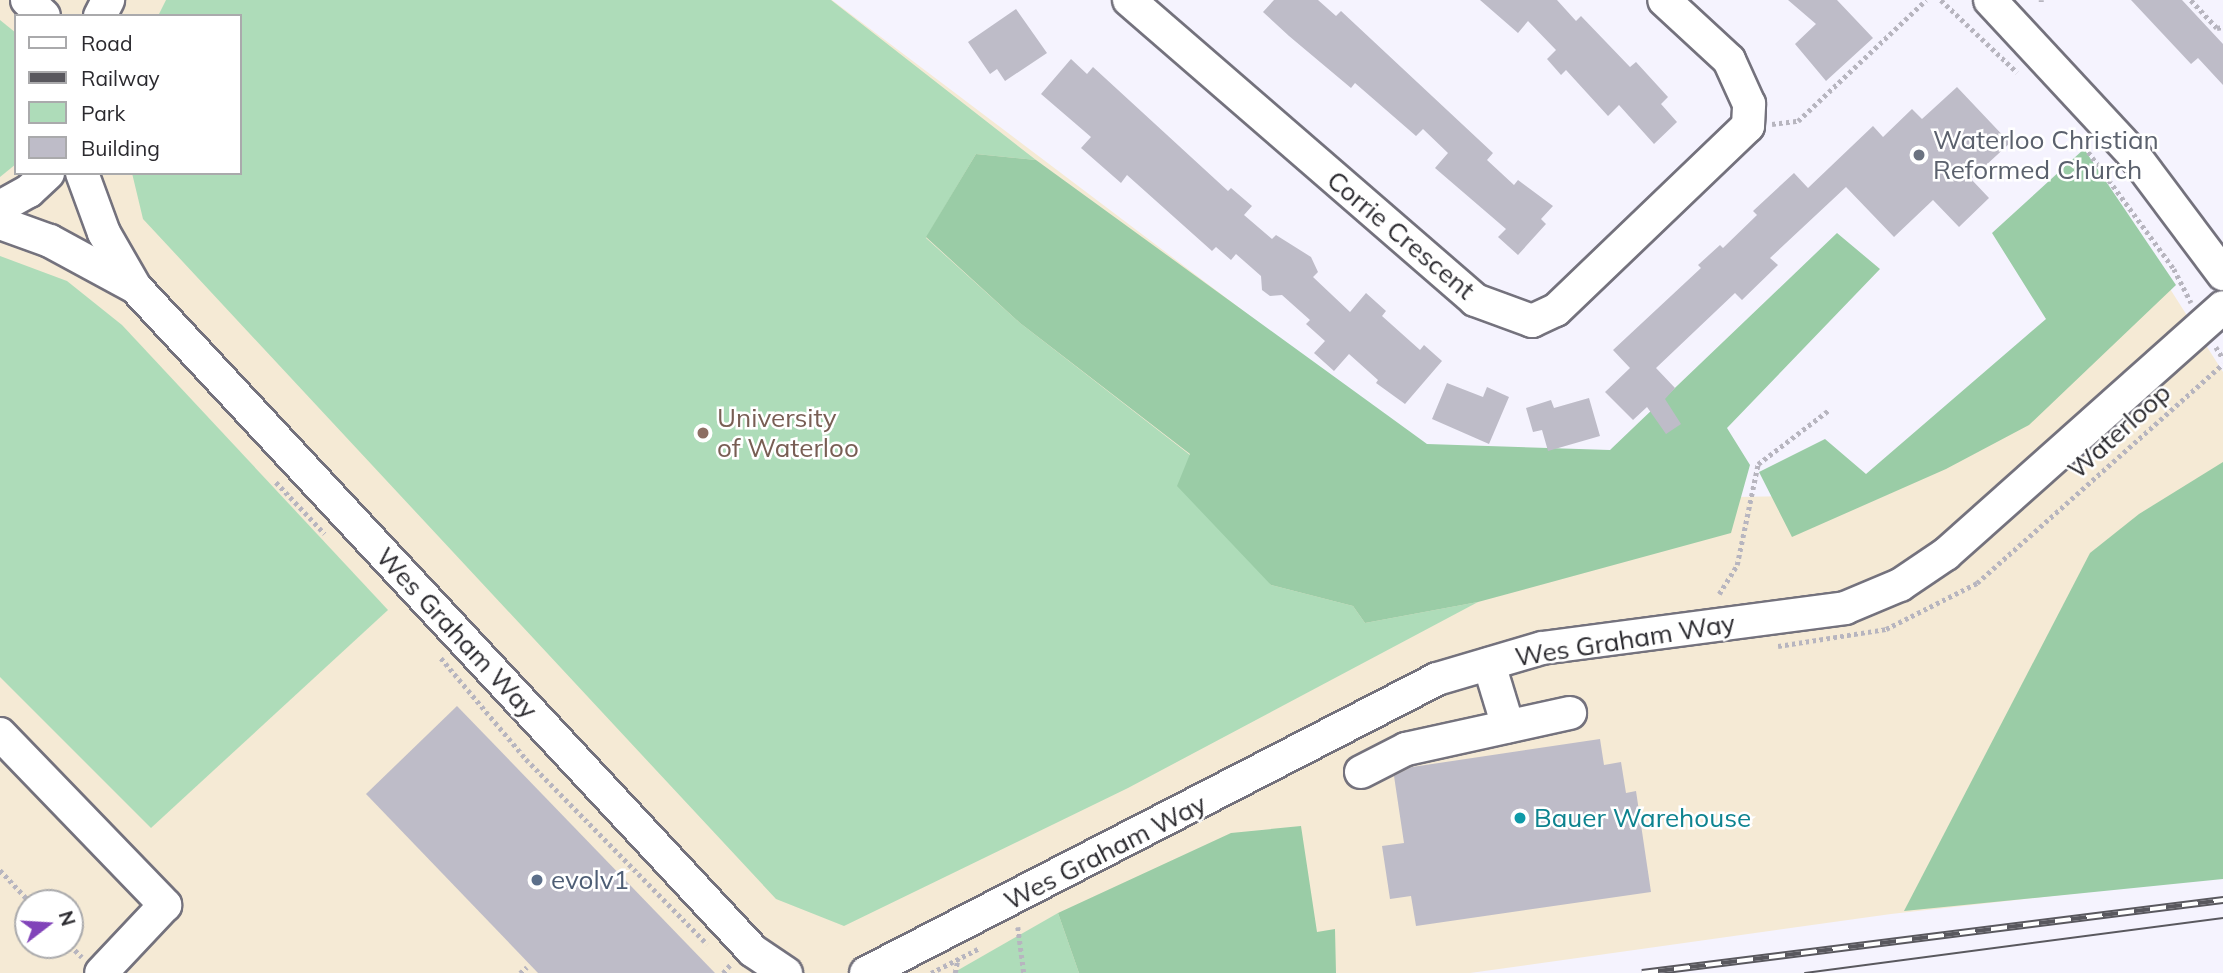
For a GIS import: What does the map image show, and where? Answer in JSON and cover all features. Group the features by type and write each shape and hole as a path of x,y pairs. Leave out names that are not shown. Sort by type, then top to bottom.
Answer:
{"street":[{"path":"27,0 42,14"},
{"name":"Corrie Crescent","path":"1129,0 1475,300 1532,321 1556,310 1748,126"},
{"path":"1664,0 1729,60 1749,104 1748,126"},
{"path":"1990,0 2134,156 2223,274"},
{"path":"0,207 29,191 46,175"},
{"name":"Wes Graham Way","path":"83,175 104,233 135,286 752,951 786,973"},
{"name":"Wes Graham Way","path":"0,223 50,241 135,286"},
{"name":"Wes Graham Way","path":"866,973 1437,679 1542,648 1845,608 1900,585 1946,554 2223,307"},
{"path":"1489,664 1507,726"},
{"path":"1361,772 1406,749 1570,713"},
{"path":"0,734 166,905 102,973"}],"path":[{"path":"1748,126 1798,121 1926,0"},
{"path":"1941,0 2027,82"},
{"path":"2192,0 2217,28 2223,27"},
{"path":"2071,128 2174,269 2182,288"},
{"name":"Waterloop","path":"2042,527 2223,364"},
{"path":"1719,594 1737,565 1758,464 1829,410"},
{"path":"271,476 333,543"},
{"path":"431,647 526,759 712,949"},
{"path":"0,870 18,889"},
{"path":"1018,927 1024,973"},
{"path":"721,957 738,973"},
{"path":"931,973 958,958 955,973"},
{"path":"723,973 730,965"},
{"path":"520,973 527,967"}],"shaded area":[{"name":"University of Waterloo","path":"0,0 832,0 1495,501 1863,495 2137,237 2223,372 2223,877 1891,914 1470,973 0,973"}],"green space":[{"path":"166,0 831,0 1036,160 976,154 926,238 1020,323 1190,455 1271,585 1353,606 1365,623 1478,602 1128,788 844,926 776,899 143,219 132,175 242,175 242,14 159,14"},
{"path":"0,20 14,31 14,166 0,177"},
{"path":"2084,149 2176,285 2029,425 1946,469 1792,537 1759,472 1825,439 1866,474 2046,319 1992,233"},
{"path":"976,154 1036,160 1427,444 1610,450 1837,233 1880,269 1727,428 1750,465 1731,533 1478,602 1365,623 1353,606 1271,585 1177,486 1190,454 1020,323 926,237"},
{"path":"0,256 67,281 122,325 388,610 151,828 0,677"},
{"path":"2223,462 2223,879 1904,911 2090,553 2139,514"},
{"path":"1301,826 1317,932 1335,929 1336,973 1079,973 1058,913 1231,833"},
{"path":"1058,913 1079,973 953,973"}],"building":[{"path":"1274,0 1318,0 1336,16 1341,11 1493,153 1487,160 1514,185 1518,180 1553,206 1541,219 1546,224 1518,255 1498,237 1506,229 1435,168 1448,153 1423,129 1416,136 1355,83 1351,88 1289,36 1263,12"},
{"path":"1480,0 1557,0 1576,21 1581,16 1630,67 1636,62 1668,97 1661,104 1677,122 1654,144 1619,105 1608,116 1566,70 1561,75 1547,59 1556,50 1528,21 1518,33"},
{"path":"1788,0 1837,0 1873,38 1826,81 1795,44 1816,24"},
{"path":"2131,0 2182,0 2223,44 2223,85 2198,58 2191,64"},
{"path":"1016,9 1047,53 1005,81 997,69 990,74 968,42"},
{"path":"1071,59 1087,74 1093,67 1228,191 1231,188 1252,206 1244,215 1272,239 1276,235 1311,257 1318,272 1313,277 1350,312 1366,293 1386,311 1382,316 1420,350 1424,345 1442,361 1405,404 1376,383 1378,380 1349,354 1334,371 1314,353 1325,341 1306,324 1310,320 1282,295 1270,296 1262,290 1261,276 1236,254 1231,260 1216,247 1212,251 1127,175 1121,183 1081,148 1091,137 1041,94"},
{"path":"1957,87 2010,143 1971,179 1989,198 1959,227 1933,200 1894,237 1846,187 1770,258 1778,265 1742,300 1735,293 1656,368 1675,388 1665,399 1681,424 1666,434 1647,407 1633,420 1605,392 1630,368 1613,350 1701,268 1698,265 1720,245 1723,248 1757,215 1753,211 1794,173 1808,188 1873,126 1883,137 1912,109 1922,119"},
{"path":"1447,383 1483,397 1487,387 1509,397 1489,444 1432,419"},
{"path":"1589,398 1600,436 1548,451 1542,430 1533,432 1526,408 1551,400 1554,408"},
{"name":"evolv1","path":"457,706 715,973 538,973 366,794"},
{"name":"Bauer Warehouse","path":"1600,739 1604,765 1621,762 1626,793 1636,791 1651,892 1416,926 1411,896 1390,899 1382,846 1404,843 1394,776 1412,767"}],"tram line":[{"path":"1805,973 2223,918"}],"railway":[{"path":"1642,973 2223,900"}],"place":[{"name":"Waterloo Christian Reformed Church","path":"1919,155"},
{"name":"University of Waterloo","path":"703,433"},
{"name":"Bauer Warehouse","path":"1520,818"},
{"name":"evolv1","path":"537,880"}]}
